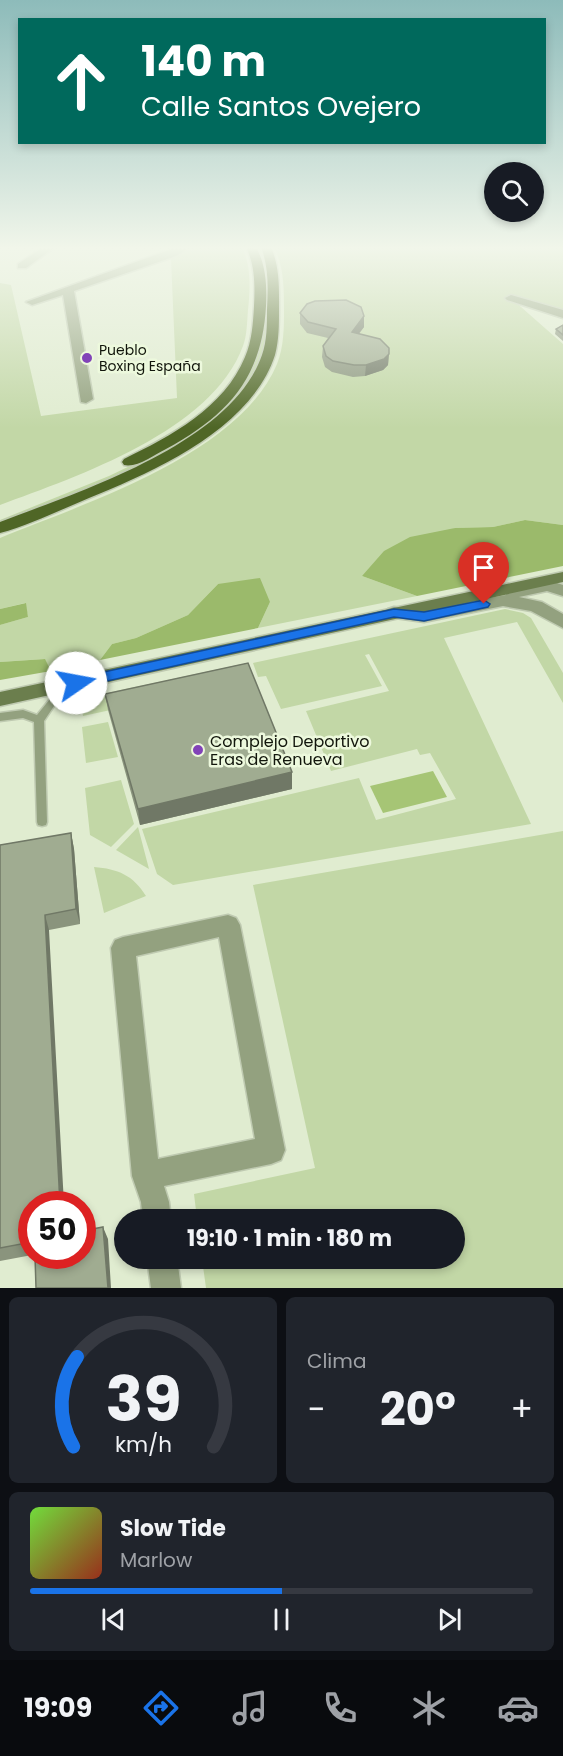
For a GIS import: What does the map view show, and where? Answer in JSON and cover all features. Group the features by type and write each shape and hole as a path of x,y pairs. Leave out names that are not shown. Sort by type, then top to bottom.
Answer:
{"main road":[{"path":"0,515 142,456 195,424 226,397 249,364 257,334 258,307"},
{"path":"0,528 116,482 158,462 206,432 241,400 258,378 270,347 273,307"},
{"path":"0,699 394,613"}],"street":[{"path":"71,307 86,399"},
{"path":"541,307 563,314"},
{"path":"394,613 424,616 501,596 562,586"},
{"path":"562,586 558,595 563,617"},
{"path":"501,596 536,606 563,622"},
{"path":"146,1176 271,1150 228,925 123,948 146,1176 156,1209"},
{"path":"163,1269 166,1288"}],"lane":[{"path":"42,822 39,720 53,701 76,683"},
{"path":"0,717 23,714 39,720"}],"shaded area":[{"path":"0,307 16,307 41,416 177,398 173,307 248,307 243,346 227,376 203,403 173,426 139,446 67,480 0,505"},
{"path":"263,307 267,307 266,337 262,356 254,373 233,401 207,425 175,447 140,466 104,483 0,523 0,520 109,476 157,453 230,399 251,371 261,345"},
{"path":"284,307 521,307 563,344 563,525 525,520 493,527 455,528 362,576 417,596 258,628 270,602 218,584 188,615 136,638 112,644 100,660 51,671 44,659 0,662 0,625 28,617 25,603 0,609 0,538 115,492 195,450 230,425 258,396 277,364 283,337"},
{"path":"540,307 563,307 563,314"},
{"path":"525,520 563,525 563,566 417,596 362,576 384,551 410,537 455,528 493,527"},
{"path":"260,578 270,602 258,628 100,660 112,644 136,638 188,615 218,584"},
{"path":"26,603 28,617 0,625 0,609"},
{"path":"505,609 523,613 531,618 563,673 563,703 517,622 444,638 531,824 173,885 157,874 142,829 359,778 376,820 456,799 430,753 420,755 417,749 331,771 306,711 389,691 369,654 365,655 382,686 281,709 266,676 258,677 253,663"},
{"path":"45,659 51,671 0,680 0,662"},
{"path":"242,664 249,680 83,716 79,699"},
{"path":"108,722 118,757 86,763 82,727"},
{"path":"433,771 447,797 383,813 370,786"},
{"path":"121,780 134,824 111,847 90,835 85,788"},
{"path":"138,827 149,869 116,850"},
{"path":"563,831 563,1288 206,1288 203,1269 465,1269 465,1209 196,1209 194,1194 315,1168 253,885"},
{"path":"94,867 124,874 136,883 146,896 104,913"}],"building":[{"path":"305,307 361,307 364,316 352,332 380,339 389,348 389,354 384,359 366,365 333,361 326,356 323,346 336,329 308,322 300,313"},
{"path":"563,325 563,335 556,329"},
{"name":"Complejo Deportivo Eras de Renueva","path":"248,663 292,772 138,809 105,694"},
{"path":"71,833 76,909 45,915 59,1191 18,1191 18,1245 0,1248 0,845"},
{"path":"103,1227 108,1288 36,1288 35,1269 96,1269 96,1228"}],"place":[{"name":"Pueblo Boxing España","path":"87,358"},
{"name":"Complejo Deportivo Eras de Renueva","path":"198,750"}],"route":[{"path":"76,683 394,613 424,616 484,604"}]}
